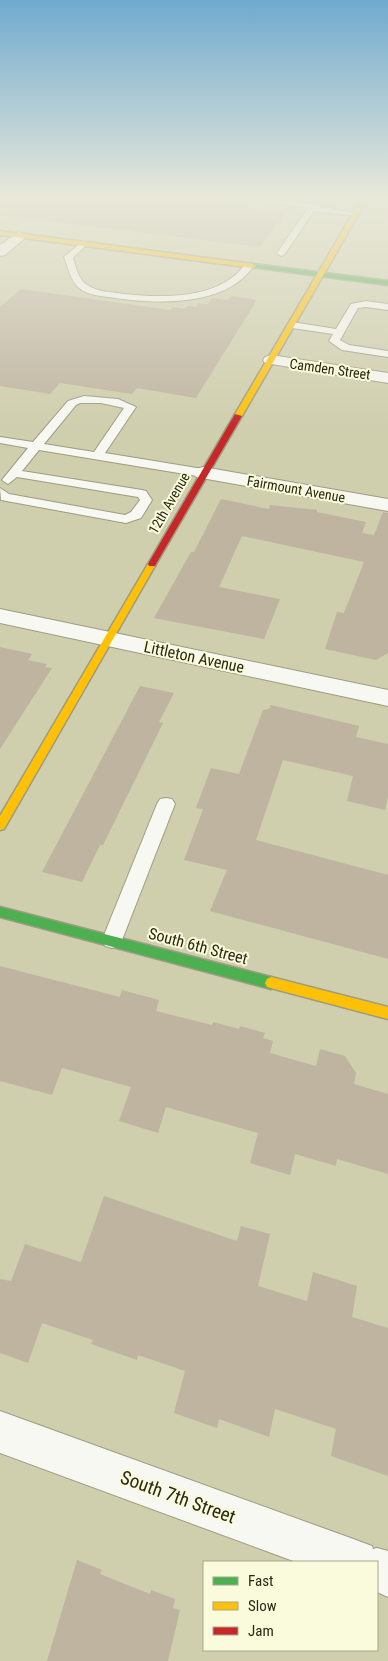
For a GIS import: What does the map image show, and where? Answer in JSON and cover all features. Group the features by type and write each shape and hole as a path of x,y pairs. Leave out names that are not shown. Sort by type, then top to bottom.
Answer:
{"street":[{"path":"318,274 388,283"},
{"name":"12th Avenue","path":"0,826 203,473 322,274"},
{"name":"Camden Street","path":"272,360 388,378"},
{"name":"Fairmount Avenue","path":"203,473 388,504"},
{"name":"Littleton Avenue","path":"0,616 388,698"},
{"name":"South 6th Street","path":"0,912 388,1013"},
{"name":"South 7th Street","path":"0,1432 353,1561"}],"lane":[{"path":"75,274 78,282 83,287 96,292 149,299 177,300 190,298 232,283 240,279 244,274"},
{"path":"388,307 366,304 354,306 334,341 340,346 388,354"},
{"path":"292,326 338,332"},
{"path":"14,473 142,494 146,500 138,514 126,519 5,497 0,491 14,473 76,400 88,398 129,406 129,412 98,455"},
{"path":"0,440 203,473"},
{"path":"0,450 22,443"},
{"path":"112,940 166,804"}],"building":[{"path":"21,289 170,310 173,307 185,309 187,306 196,307 198,303 208,304 212,298 228,300 231,296 257,300 196,398 137,388 132,394 60,383 50,394 0,386 0,307"},
{"path":"221,499 269,509 270,505 317,510 317,512 366,522 362,533 374,535 383,512 388,513 388,653 376,660 325,649 337,612 344,613 364,562 242,536 219,587 280,599 264,639 154,618 191,552 194,552"},
{"path":"0,647 32,654 28,660 47,664 45,667 52,668 0,749"},
{"path":"140,686 174,693 159,722 163,723 103,845 100,845 82,882 42,872"},
{"path":"271,705 359,726 356,737 388,744 388,796 385,810 347,801 353,776 283,760 256,840 388,875 388,959 210,911 227,870 184,860 203,809 196,808 211,768 239,774 263,710 269,709"},
{"path":"0,966 120,997 122,990 159,1000 156,1011 212,1025 213,1022 239,1029 240,1026 265,1033 263,1038 273,1041 270,1053 316,1066 320,1049 345,1056 356,1073 354,1084 388,1094 388,1174 337,1159 336,1166 295,1154 290,1175 250,1163 258,1133 166,1107 158,1133 119,1121 131,1087 62,1068 52,1095 0,1081"},
{"path":"104,1196 237,1241 241,1226 270,1234 258,1286 307,1301 313,1272 357,1286 352,1317 388,1328 388,1476 331,1456 336,1429 275,1409 269,1437 219,1419 217,1428 174,1413 185,1371 138,1355 137,1360 91,1344 93,1340 42,1323 28,1363 0,1353 0,1279 11,1281 25,1244 81,1262"},
{"path":"77,1560 102,1570 100,1574 150,1594 151,1590 175,1599 173,1608 180,1610 168,1661 47,1661"}],"traffic: fast":[{"path":"313,274 388,283"},
{"path":"0,912 271,983"}],"traffic: slow":[{"path":"238,416 321,274"},
{"path":"0,826 152,564"},
{"path":"271,983 388,1013"}],"traffic: jam":[{"path":"152,564 238,416"}]}
